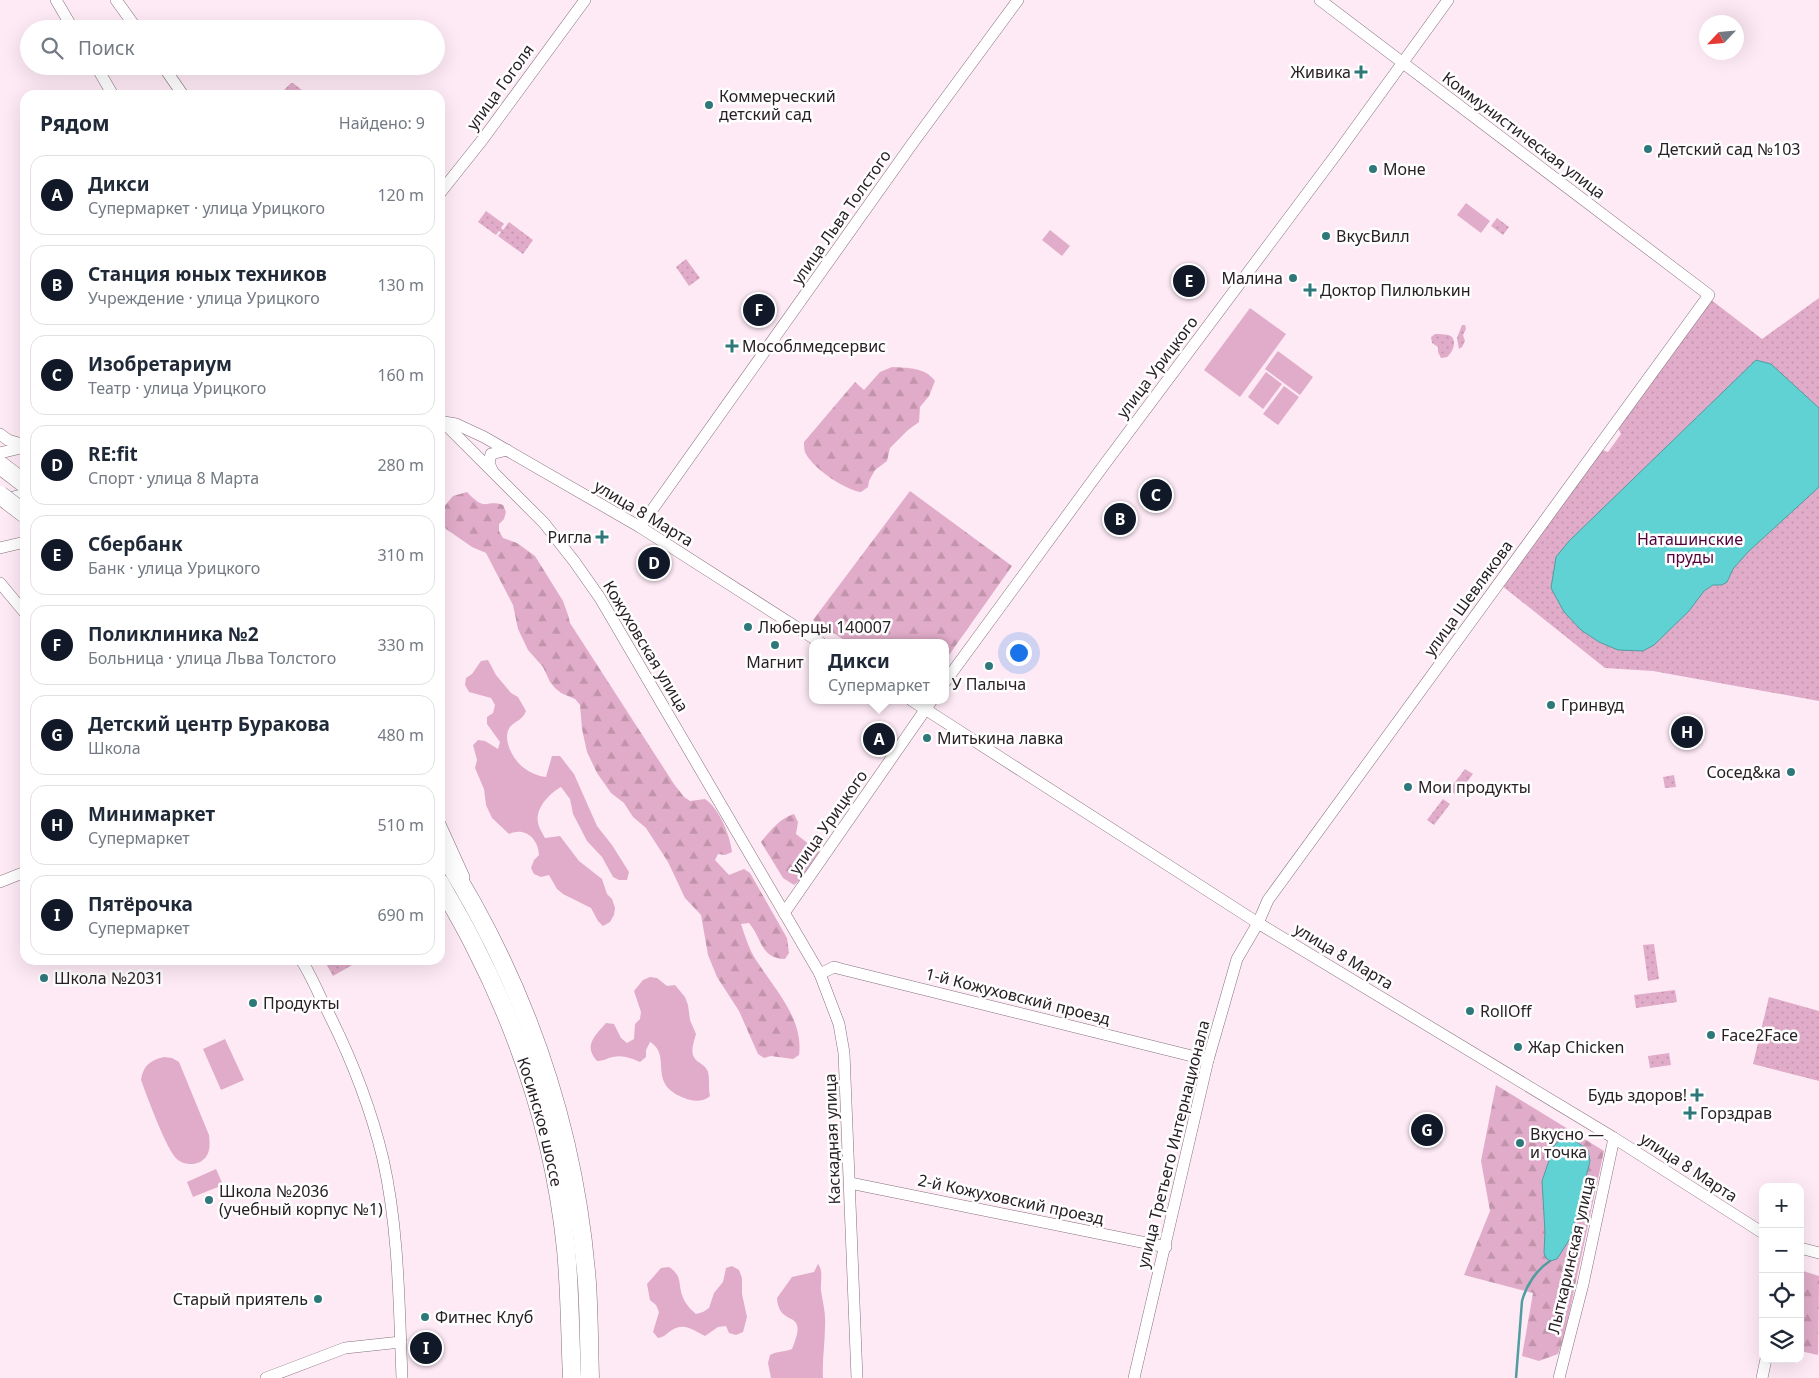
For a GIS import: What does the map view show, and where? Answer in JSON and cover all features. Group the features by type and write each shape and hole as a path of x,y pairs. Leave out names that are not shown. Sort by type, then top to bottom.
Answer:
{"highway":[{"path":"0,465 20,480"},
{"path":"0,495 20,510"},
{"name":"Косинское шоссе","path":"445,857 479,914 509,974 534,1035 554,1095 567,1145 578,1210 587,1283 590,1378"},
{"name":"Косинское шоссе","path":"445,892 473,942 508,1019 545,1131 557,1186 566,1250 572,1378"}],"street":[{"path":"56,0 68,20"},
{"path":"116,0 130,20"},
{"name":"улица Гоголя","path":"445,187 483,139 585,0"},
{"name":"улица Льва Толстого","path":"640,527 912,144 1018,0"},
{"name":"Коммунистическая улица","path":"1320,0 1709,295"},
{"name":"улица Урицкого","path":"949,677 1099,471 1338,152 1448,0"},
{"path":"101,75 110,90"},
{"path":"170,75 181,90"},
{"name":"улица Шевлякова","path":"1258,923 1268,900 1709,295"},
{"name":"улица 8 Марта","path":"445,422 456,424 507,450 640,527 815,639"},
{"name":"Кожуховская улица","path":"445,424 544,523 600,598 784,912"},
{"path":"0,434 8,440 20,444"},
{"path":"0,453 20,447"},
{"path":"493,471 489,463 491,454 507,450"},
{"path":"0,500 20,495"},
{"path":"2,548 20,544"},
{"path":"1,584 20,607"},
{"name":"улица 8 Марта","path":"929,705 1258,923 1614,1138 1759,1230"},
{"name":"улица Урицкого","path":"784,912 929,705"},
{"path":"445,834 479,914"},
{"path":"0,882 20,874"},
{"name":"Каскадная улица","path":"784,912 820,974 839,1024 844,1053 857,1378"},
{"name":"улица Третьего Интернационала","path":"1134,1378 1208,1060 1237,959 1258,923"},
{"path":"304,965 342,1041 374,1126 383,1160 392,1222 402,1378"},
{"name":"1-й Кожуховский проезд","path":"820,974 834,967 842,968 1208,1060"},
{"name":"Лыткаринская улица","path":"1559,1378 1583,1284 1614,1138"},
{"name":"2-й Кожуховский проезд","path":"850,1183 1166,1247"},
{"path":"1804,1249 1819,1253"},
{"path":"266,1378 345,1348 400,1342"},
{"path":"1762,1378 1765,1363"}],"green space":[{"path":"293,83 302,90 284,90"},
{"path":"1466,203 1490,221 1481,233 1457,215"},
{"path":"486,211 504,224 501,228 503,230 509,222 533,240 523,254 498,236 501,232 499,231 496,235 478,222"},
{"path":"1497,218 1509,227 1503,235 1491,226"},
{"path":"1050,230 1070,246 1062,256 1042,240"},
{"path":"686,259 700,278 689,286 676,267"},
{"name":"Наташинские пруды","path":"1819,298 1819,701 1653,671 1605,668 1501,585 1600,449 1608,452 1621,434 1617,426 1710,299 1762,339"},
{"path":"1250,308 1286,334 1240,397 1204,370"},
{"path":"1462,325 1465,325 1466,329 1463,335 1465,341 1459,349 1457,338"},
{"path":"1435,334 1444,334 1452,337 1454,342 1453,348 1447,357 1441,358 1438,347 1432,343 1431,337"},
{"path":"1278,351 1313,377 1300,395 1265,369"},
{"path":"892,367 921,371 931,376 935,381 929,396 920,407 919,422 890,448 887,461 875,470 868,487 861,492 839,483 816,466 805,453 804,442 855,382 864,390 880,372"},
{"path":"1266,372 1282,384 1263,409 1248,397"},
{"path":"1284,386 1299,397 1278,425 1263,414"},
{"path":"910,491 1012,566 949,655 949,639 843,639 813,620"},
{"path":"467,492 482,504 503,505 506,512 504,519 499,524 499,531 503,538 517,543 535,556 563,601 570,623 674,784 684,797 690,801 705,799 719,815 729,838 732,852 725,855 718,854 715,860 729,875 744,869 750,873 787,938 789,953 785,959 777,958 762,946 749,923 741,924 754,956 786,1004 797,1029 799,1055 793,1059 771,1056 764,1058 758,1054 739,1011 717,977 708,955 701,915 685,898 668,862 646,828 633,817 624,803 611,793 597,773 587,752 582,729 580,705 575,699 555,688 543,667 528,650 518,629 513,605 486,553 472,547 446,529 445,506 453,496"},
{"path":"488,660 496,675 511,693 518,697 526,711 523,717 510,727 508,732 508,743 513,755 520,765 527,770 546,777 552,756 560,756 574,774 597,826 629,872 627,880 619,880 613,877 602,857 587,841 573,814 570,799 561,787 548,797 539,812 539,827 545,838 560,836 579,861 602,879 607,894 612,899 615,908 610,922 603,926 591,908 563,894 557,889 549,875 541,877 534,874 531,868 534,860 539,855 533,839 525,833 515,832 509,834 492,818 486,805 484,789 475,768 477,760 473,745 478,740 485,741 498,749 500,742 487,724 487,717 493,713 495,705 491,698 469,692 465,685 466,678 472,674 481,661"},
{"path":"1465,769 1473,774 1457,795 1449,790"},
{"path":"1674,775 1676,787 1665,788 1663,777"},
{"path":"1443,799 1450,804 1434,825 1427,820"},
{"path":"794,814 798,822 796,834 819,852 804,877 794,885 783,878 761,842 780,822"},
{"path":"1654,944 1659,979 1648,981 1643,945"},
{"path":"327,965 352,965 333,976"},
{"path":"650,977 657,978 667,986 675,985 685,997 690,1020 696,1034 693,1054 696,1060 706,1068 709,1075 710,1096 704,1099 695,1101 684,1098 673,1092 666,1085 660,1055 657,1048 650,1042 646,1050 646,1057 640,1062 620,1056 597,1061 593,1055 591,1050 592,1041 606,1023 614,1024 621,1038 627,1043 634,1039 635,1024 640,1019 641,1012 634,991 643,980"},
{"path":"1675,990 1677,1002 1636,1008 1634,995"},
{"path":"1769,997 1819,1011 1819,1081 1753,1064"},
{"path":"225,1039 244,1080 221,1090 203,1049"},
{"path":"1669,1053 1671,1065 1650,1068 1648,1056"},
{"path":"164,1057 172,1058 179,1062 209,1135 208,1153 204,1160 198,1163 183,1163 173,1155 141,1080 143,1071 148,1064"},
{"path":"1496,1085 1604,1151 1564,1337 1558,1354 1539,1361 1522,1356 1533,1293 1464,1275 1490,1211 1481,1161"},
{"path":"216,1169 223,1185 193,1197 187,1182"},
{"path":"818,1264 821,1273 821,1291 825,1317 823,1378 771,1378 768,1363 770,1355 792,1349 798,1327 796,1322 787,1317 779,1308 777,1298 792,1277 814,1272"},
{"path":"732,1266 739,1270 742,1278 742,1294 747,1317 743,1332 736,1335 729,1333 726,1326 718,1327 705,1336 689,1328 681,1327 658,1338 653,1332 659,1312 656,1305 650,1300 647,1284 661,1268 669,1267 676,1273 684,1300 696,1314 709,1308 714,1293 723,1282 726,1268"},
{"path":"1804,1271 1819,1276 1818,1355 1804,1352"}],"water":[{"name":"Наташинские пруды","path":"1756,360 1771,364 1819,408 1819,487 1748,552 1733,569 1727,582 1722,585 1713,585 1704,591 1689,611 1654,645 1643,651 1618,650 1599,642 1581,630 1564,612 1551,588 1556,557 1569,541"},
{"path":"1561,1138 1574,1140 1588,1150 1590,1161 1571,1237 1557,1259 1550,1261 1544,1253 1545,1232 1542,1181 1554,1146"}],"waterway":[{"path":"1516,1378 1522,1301 1532,1279 1550,1261"}],"place":[{"name":"Живика","path":"1361,72"},
{"name":"Коммерческий детский сад","path":"709,105"},
{"name":"Детский сад №103","path":"1648,149"},
{"name":"Моне","path":"1373,169"},
{"name":"ВкусВилл","path":"1326,236"},
{"name":"Малина","path":"1293,278"},
{"name":"Сбербанк","path":"1189,281"},
{"name":"Доктор Пилюлькин","path":"1310,290"},
{"name":"Поликлиника №2","path":"759,310"},
{"name":"Мособлмедсервис","path":"732,346"},
{"name":"Изобретариум","path":"1156,495"},
{"name":"Станция юных техников","path":"1120,519"},
{"name":"Ригла","path":"602,537"},
{"name":"RE:fit","path":"654,563"},
{"name":"Люберцы 140007","path":"748,627"},
{"name":"Магнит","path":"775,645"},
{"name":"У Палыча","path":"989,666"},
{"name":"Гринвуд","path":"1551,705"},
{"name":"Минимаркет","path":"1687,732"},
{"name":"Митькина лавка","path":"927,738"},
{"name":"Дикси","path":"879,739"},
{"name":"Сосед&ка","path":"1791,772"},
{"name":"Мои продукты","path":"1408,787"},
{"name":"Школа №2031","path":"44,978"},
{"name":"Продукты","path":"253,1003"},
{"name":"RollOff","path":"1470,1011"},
{"name":"Face2Face","path":"1711,1035"},
{"name":"Жар Chicken","path":"1518,1047"},
{"name":"Будь здоров!","path":"1697,1095"},
{"name":"Горздрав","path":"1690,1113"},
{"name":"Детский центр Буракова","path":"1427,1130"},
{"name":"Вкусно — и точка","path":"1520,1143"},
{"name":"Школа №2036 (учебный корпус №1)","path":"209,1200"},
{"name":"Старый приятель","path":"318,1299"},
{"name":"Фитнес Клуб","path":"425,1317"},
{"name":"Пятёрочка","path":"426,1348"}]}
